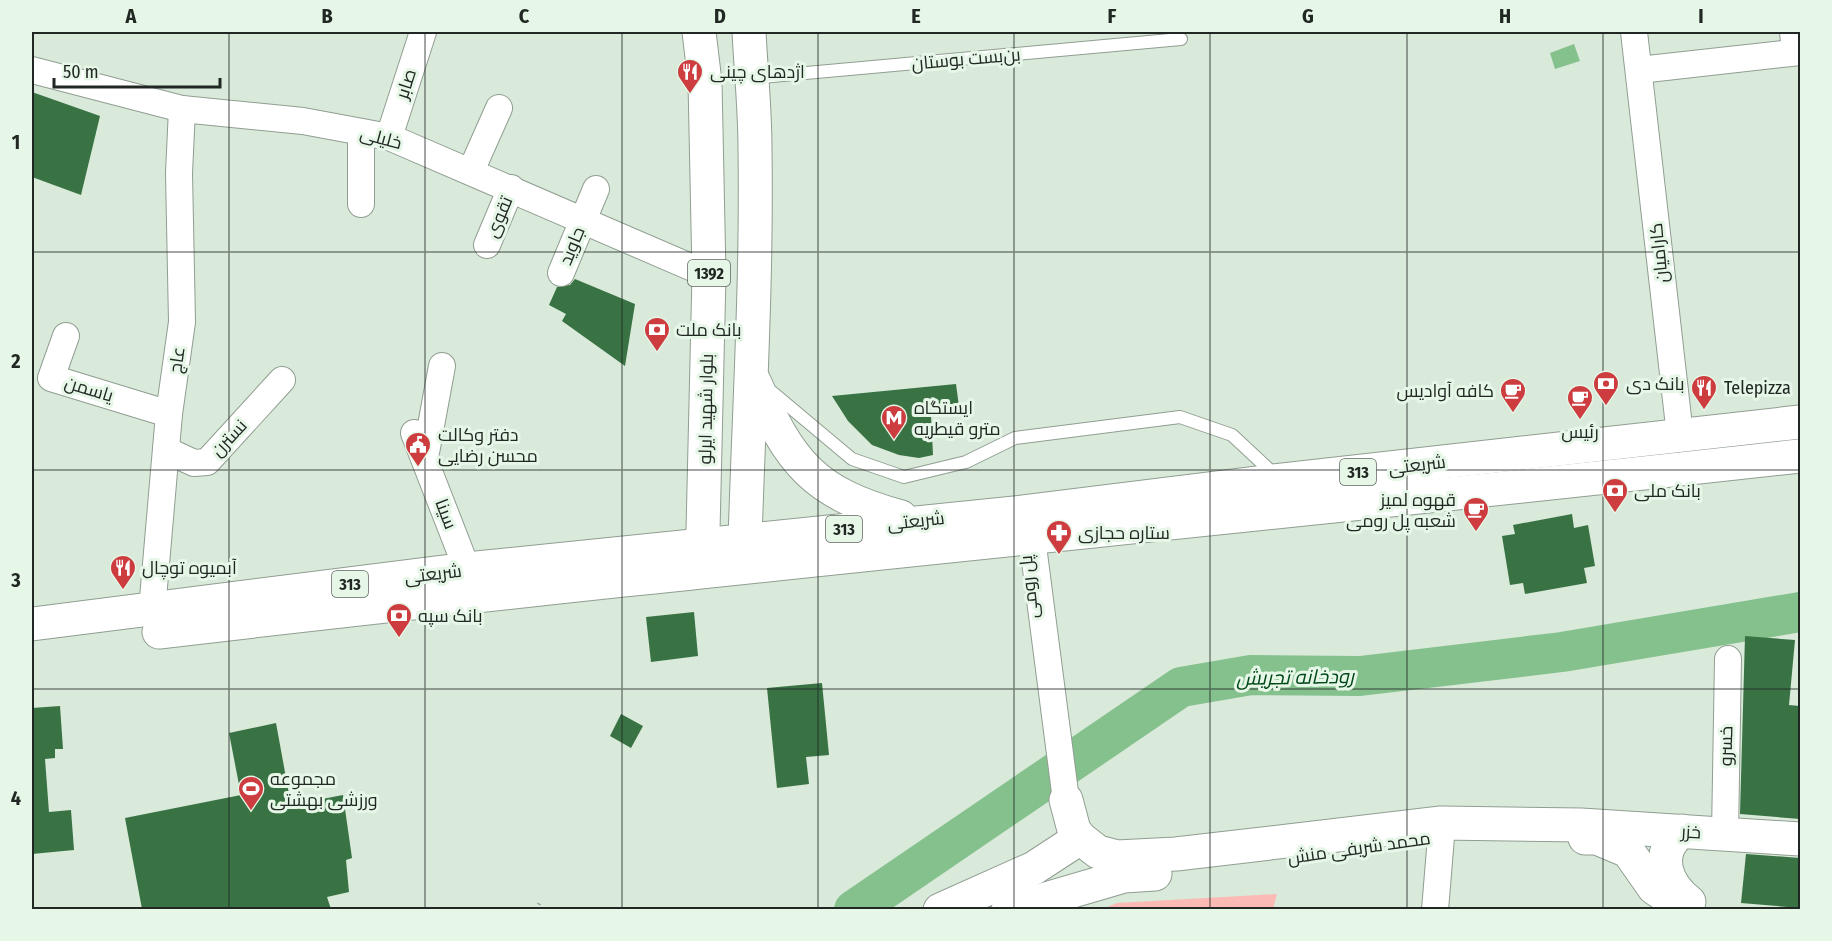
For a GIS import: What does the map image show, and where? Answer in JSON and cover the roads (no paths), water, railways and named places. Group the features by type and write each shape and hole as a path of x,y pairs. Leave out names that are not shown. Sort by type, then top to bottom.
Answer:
{"main road":[{"name":"بلوار شهید ایرلو","path":"699,32 705,82 710,275 705,558"},
{"name":"1392","path":"746,553 755,261 756,147 749,32"},
{"path":"750,370 774,426 814,480 837,495 865,507 915,521"},
{"name":"شریعتی","path":"746,553 915,521 1023,512 1281,480 1800,422"},
{"name":"شریعتی","path":"32,646 527,589 746,553 1026,536 1347,507 1800,456"},
{"name":"شریعتی","path":"32,624 467,569 705,558"},
{"name":"پل رومی","path":"1058,799 1072,844"},
{"name":"محمد شریفی منش","path":"1008,909 1121,867 1176,854 1441,823 1581,825"},
{"name":"خزر","path":"1581,825 1800,839"},
{"path":"1682,831 1671,840 1665,853 1667,871 1675,888 1699,909"},
{"name":"محمد شریفی منش","path":"1121,867 1180,872 1441,837 1597,838 1628,851 1654,888 1687,909"},
{"path":"940,909 1034,868 1072,844 1087,867 1121,867"}],"street":[{"name":"صابر","path":"389,137 423,32"},
{"name":"کارامیان","path":"1634,32 1680,435"},
{"path":"1638,70 1796,45"},
{"name":"خلیلی","path":"32,70 182,109 303,122 389,137 710,275"},
{"path":"471,171 499,108"},
{"name":"عاج","path":"152,610 169,414 182,322 179,173 182,109"},
{"path":"361,132 361,204"},
{"name":"تقوی","path":"487,245 511,188"},
{"name":"جاوید","path":"561,273 596,189"},
{"name":"یاسمن","path":"66,336 51,378 169,414"},
{"path":"425,458 442,366"},
{"name":"نسترن","path":"166,450 194,464 207,462 282,380"},
{"name":"سینا","path":"414,433 467,569"},
{"name":"پل رومی","path":"1026,536 1025,547 1058,799"},
{"name":"خسرو","path":"1725,834 1728,659"},
{"path":"1435,909 1441,837"}],"lane":[{"name":"بن‌بست بوستان","path":"751,78 1181,39"},
{"path":"750,370 787,407 852,459 904,477 966,462 1015,438 1180,417 1232,435 1281,480"}],"waterway":[{"name":"رودخانه تجریش","path":"854,910 1181,687 1251,675 1360,676 1562,652 1800,612"}],"place":[{"name":"اژدهای چینی","path":"690,95"},
{"name":"بانک ملت","path":"657,353"},
{"name":"بانک دی","path":"1606,407"},
{"name":"Telepizza","path":"1704,411"},
{"name":"کافه آوادیس","path":"1513,414"},
{"name":"رئیس","path":"1580,421"},
{"name":"ایستگاه مترو قیطریه","path":"894,441"},
{"name":"دفتر وکالت محسن رضایی","path":"418,468"},
{"name":"بانک ملی","path":"1615,514"},
{"name":"قهوه لمیز شعبه پل رومی","path":"1476,533"},
{"name":"ستاره حجازی","path":"1059,556"},
{"name":"آبمیوه توچال","path":"123,591"},
{"name":"بانک سپه","path":"399,639"},
{"name":"مجموعه ورزشی بهشتی","path":"251,812"}]}
